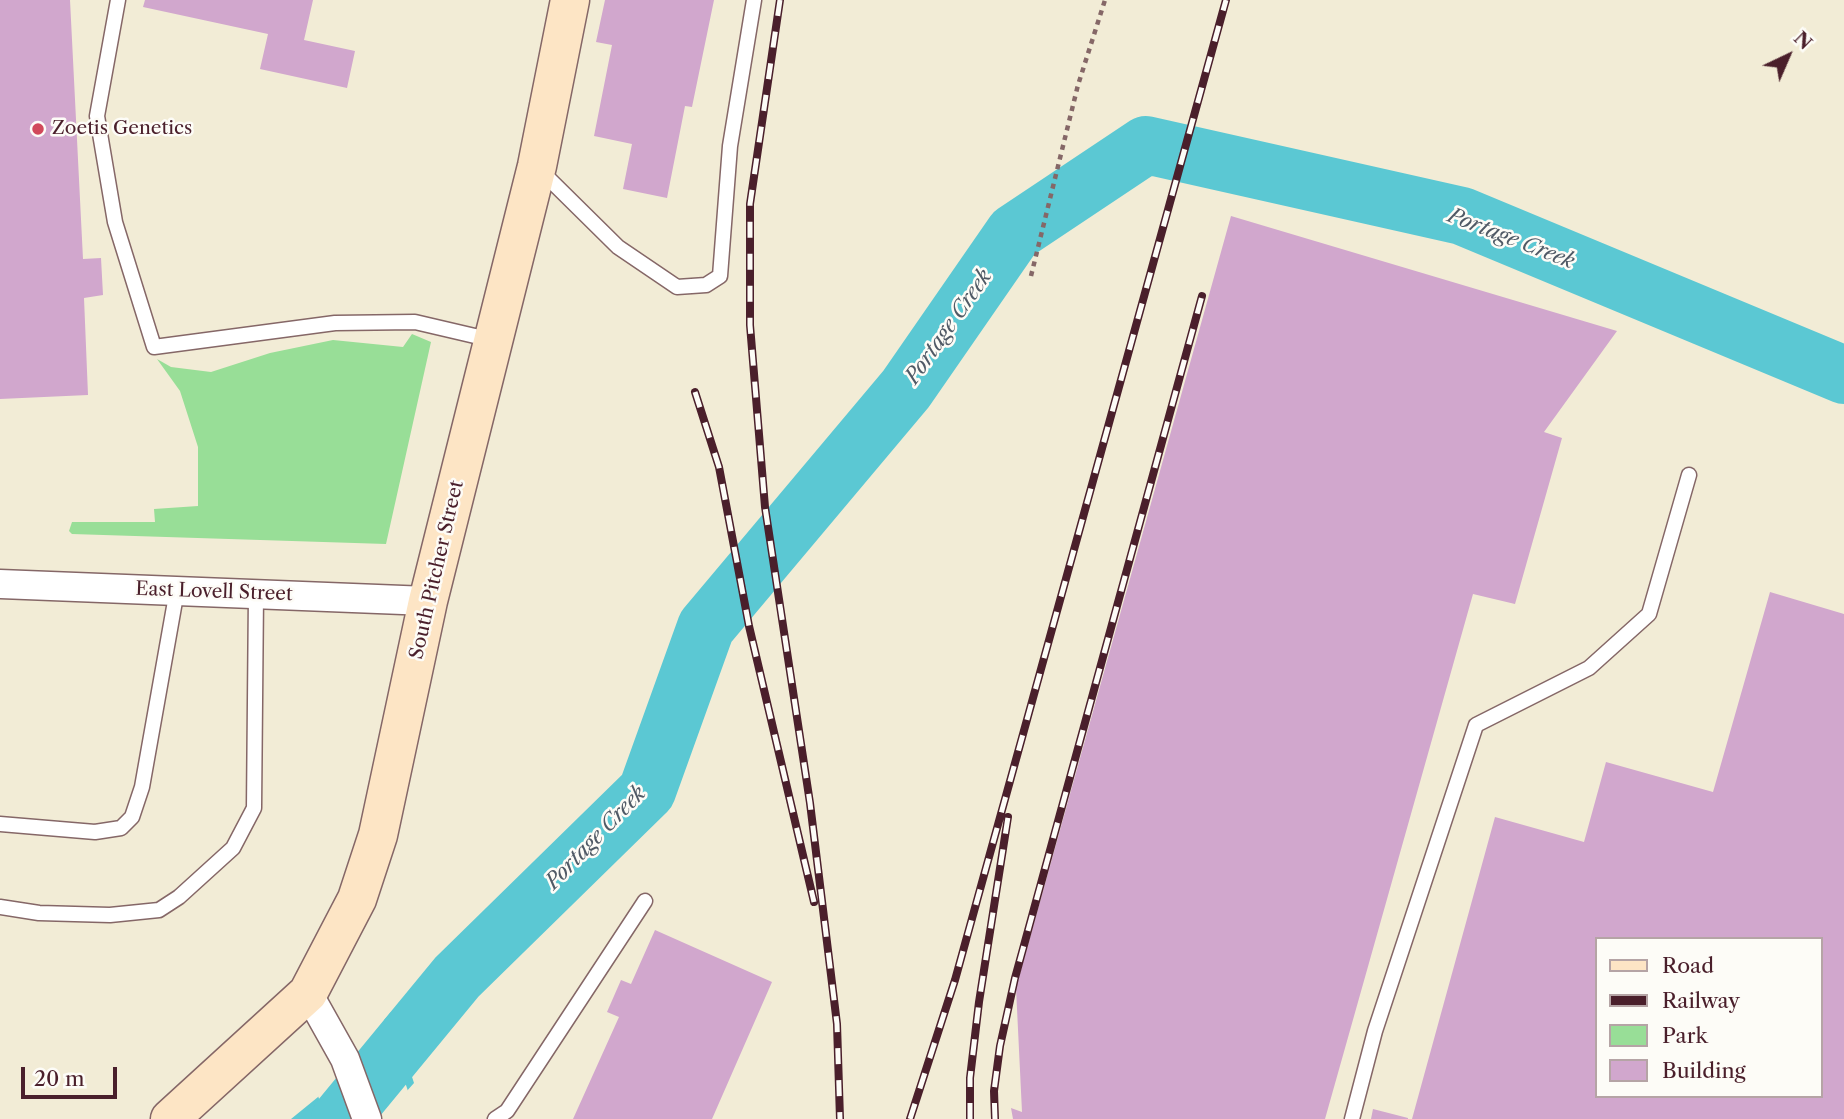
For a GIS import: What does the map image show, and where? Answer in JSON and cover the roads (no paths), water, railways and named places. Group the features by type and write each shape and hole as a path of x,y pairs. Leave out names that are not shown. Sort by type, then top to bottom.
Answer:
{"main road":[{"name":"South Pitcher Street","path":"308,993 357,899 378,835 428,601 537,166 570,0"},
{"path":"170,1119 308,993"}],"street":[{"name":"East Lovell Street","path":"0,584 428,601"},
{"path":"308,993 345,1059 367,1119"}],"lane":[{"path":"118,0 97,116 115,222 154,347 335,323 415,322 493,341"},
{"path":"537,166 618,247 677,287 706,285 720,275 730,146 754,0"},
{"path":"1352,1119 1375,1031 1476,725 1589,668 1648,614 1689,475"},
{"path":"0,824 95,832 121,828 132,817 142,787 177,590"},
{"path":"0,907 39,913 110,915 159,910 180,897 233,848 254,808 256,594"},
{"path":"495,1119 507,1111 645,901"}],"water":[{"path":"391,1012 414,1083 382,1119 291,1119 318,1097"}],"waterway":[{"name":"Portage Creek","path":"340,1119 457,977 647,791 706,627 906,389 1014,233 1146,145 1462,216 1844,375"}],"railway":[{"path":"780,0 750,204 750,325 765,507 810,803 837,1024 840,1119"},
{"path":"910,1119 955,980 1226,0"},
{"path":"995,1119 994,1091 1000,1046 1015,978 1202,296"},
{"path":"695,392 719,467 749,626 814,902"},
{"path":"970,1119 970,1078 979,1002 1008,817"}],"place":[{"name":"Zoetis Genetics","path":"38,129"}]}
